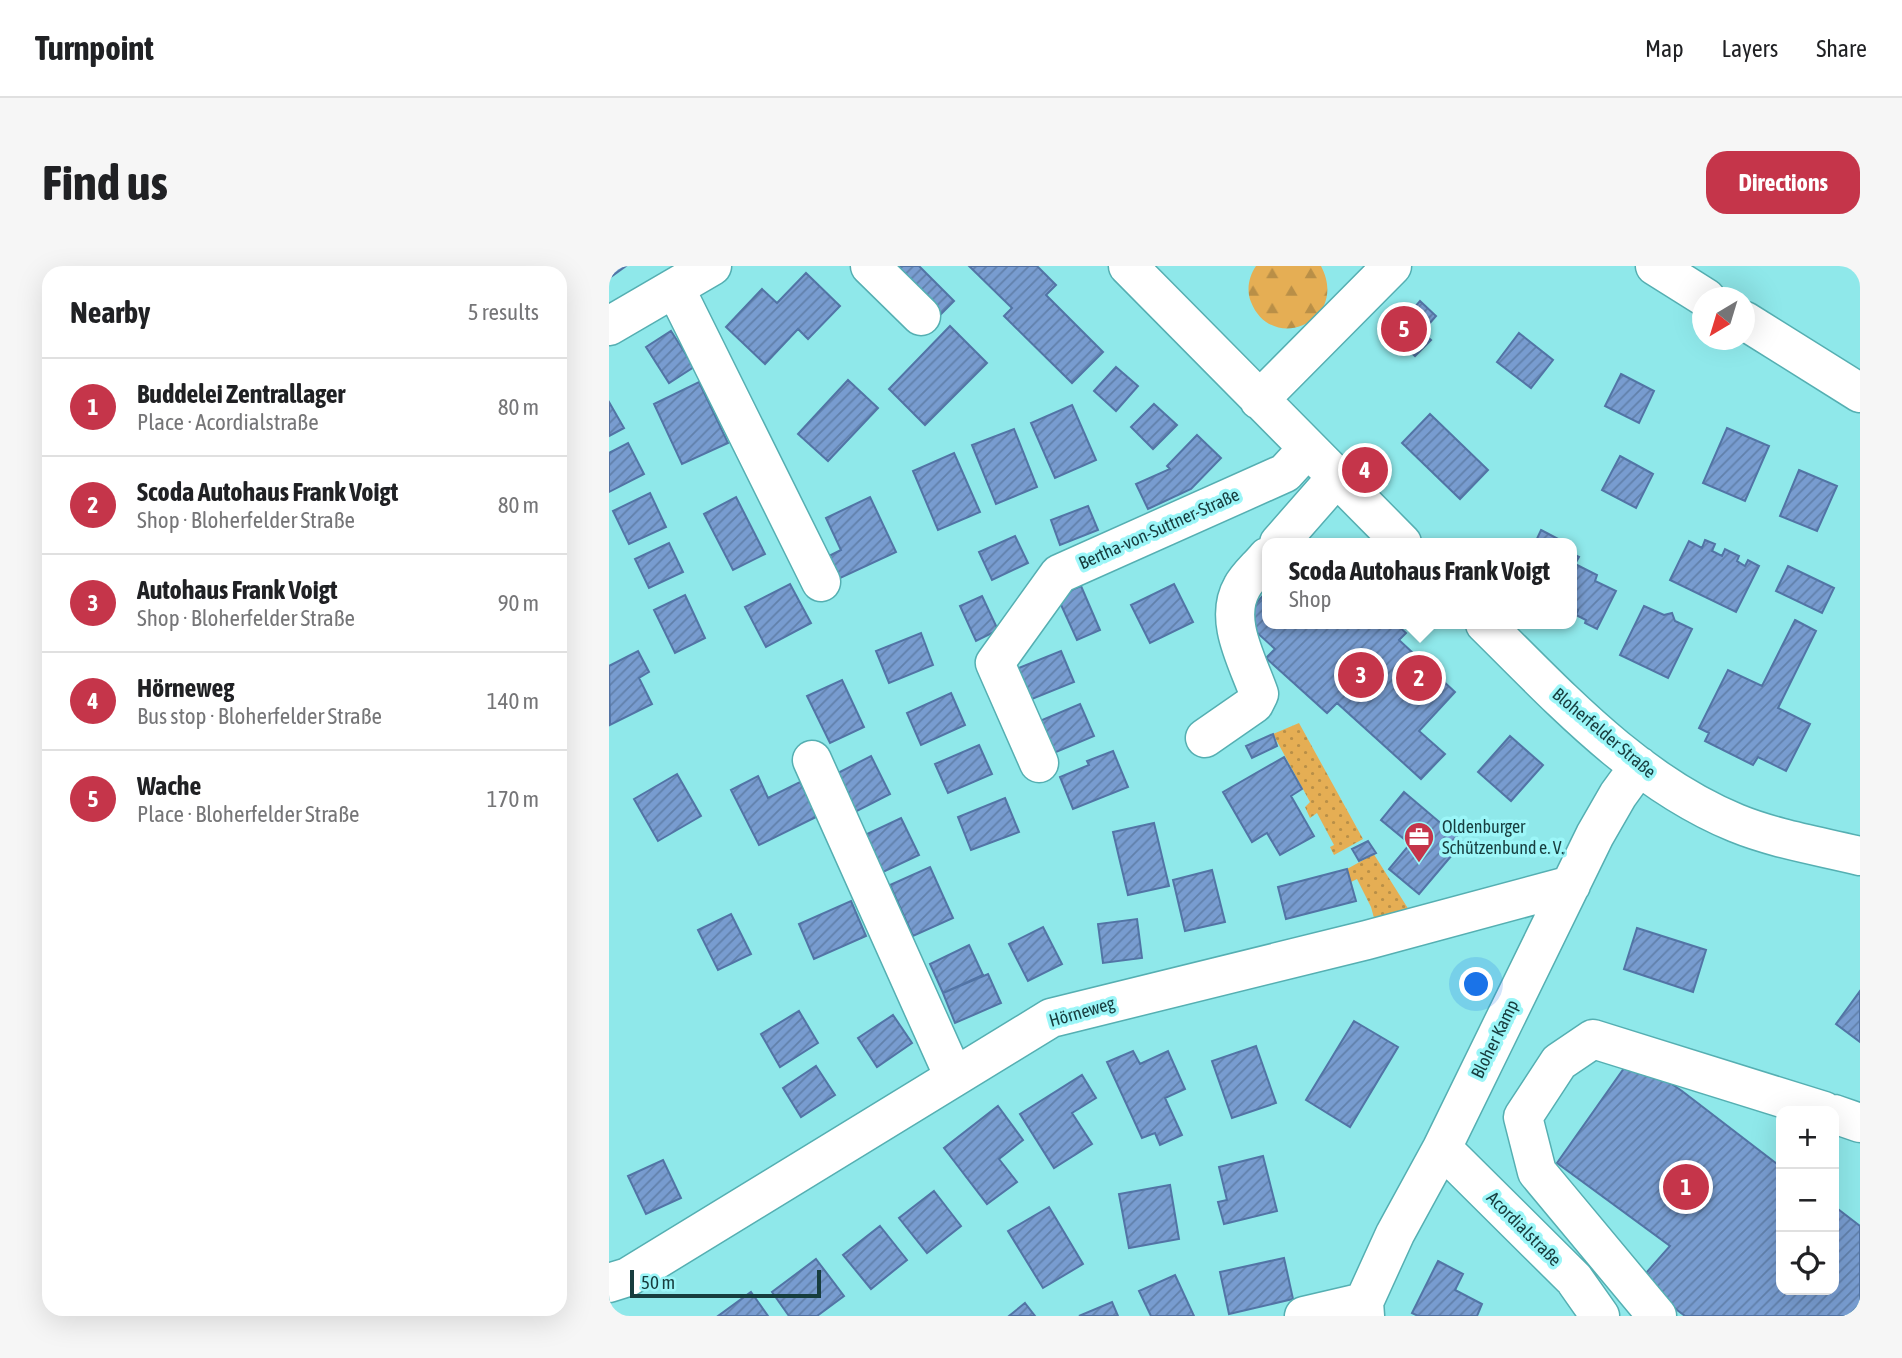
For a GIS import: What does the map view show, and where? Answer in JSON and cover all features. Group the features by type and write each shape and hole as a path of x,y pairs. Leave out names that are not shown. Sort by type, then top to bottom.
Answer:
{"street":[{"path":"609,326 712,266"},
{"path":"870,266 922,316"},
{"path":"1128,266 1397,538"},
{"path":"1259,400 1392,266"},
{"path":"1655,266 1692,289"},
{"path":"675,288 821,582"},
{"path":"1755,327 1860,393"},
{"name":"Bertha-von-Suttner-Straße","path":"1038,763 995,663 1059,574 1285,473 1307,449"},
{"path":"1283,538 1336,478"},
{"path":"1205,738 1254,704 1259,694 1235,624 1236,605 1242,587 1262,563"},
{"name":"Bloherfelder Straße","path":"1490,629 1581,718 1639,766 1697,804 1736,823 1795,841 1860,856"},
{"path":"811,760 954,1077"},
{"name":"Bloher Kamp","path":"1364,1309 1395,1234 1442,1148 1601,825 1639,766"},
{"name":"Hörneweg","path":"609,1283 628,1277 1051,1017 1341,947 1571,885"},
{"path":"1657,1316 1537,1172 1523,1117 1559,1062 1593,1039 1808,1106"},
{"path":"1839,1116 1860,1123"},
{"name":"Acordialstraße","path":"1442,1148 1574,1279 1600,1316"},
{"path":"1304,1316 1364,1309"}],"green space":[{"path":"1256,266 1321,266 1327,286 1325,302 1317,316 1305,324 1290,328 1275,326 1261,318 1249,293 1250,279"},
{"path":"1299,723 1363,839 1334,855 1330,847 1334,845 1317,813 1310,818 1305,807 1310,802 1273,734"},
{"path":"1374,854 1414,918 1377,929 1371,907 1357,879 1351,882 1347,869"}],"building":[{"path":"609,266 626,266 612,276"},
{"path":"891,266 919,266 954,301 940,315"},
{"path":"969,266 1037,266 1056,285 1046,295 1103,352 1072,383 1004,316 1012,308"},
{"path":"806,273 840,306 808,339 798,329 765,364 726,327 762,289 777,303"},
{"path":"1420,301 1436,316 1422,332 1431,340 1415,356 1383,327 1401,307 1409,314"},
{"path":"950,326 987,363 925,425 889,389"},
{"path":"671,331 694,367 669,383 646,347"},
{"path":"1519,333 1553,360 1531,388 1497,362"},
{"path":"1116,367 1138,386 1116,411 1094,391"},
{"path":"1621,374 1654,391 1639,423 1605,406"},
{"path":"848,380 878,408 828,461 798,434"},
{"path":"699,382 728,443 682,464 654,404"},
{"path":"609,402 624,428 609,436"},
{"path":"1154,404 1177,425 1153,449 1131,427"},
{"path":"1072,405 1096,460 1055,478 1031,423"},
{"path":"1430,414 1488,470 1460,499 1402,443"},
{"path":"1727,428 1769,446 1745,501 1703,483"},
{"path":"1014,429 1037,487 996,504 972,445"},
{"path":"1197,435 1221,458 1191,489 1148,509 1136,484 1170,469 1167,466"},
{"path":"628,443 644,474 609,492 609,453"},
{"path":"954,453 980,512 938,530 913,471"},
{"path":"1620,456 1653,474 1636,508 1602,490"},
{"path":"1799,470 1837,486 1817,531 1780,516"},
{"path":"650,493 666,527 629,544 613,511"},
{"path":"736,497 765,554 733,570 704,514"},
{"path":"870,497 896,552 838,579 827,557 841,550 826,518"},
{"path":"1088,506 1098,530 1060,545 1051,520"},
{"path":"1541,530 1556,538 1537,538"},
{"path":"1015,536 1028,563 992,580 979,552"},
{"path":"1705,540 1715,544 1712,551 1722,556 1725,549 1739,556 1737,561 1745,566 1748,560 1759,566 1736,612 1670,580 1689,541 1702,548"},
{"path":"669,543 683,572 649,588 635,559"},
{"path":"1577,565 1597,575 1595,581 1616,591 1597,629 1577,616"},
{"path":"1788,566 1834,588 1822,613 1776,591"},
{"path":"790,584 811,623 766,647 745,607"},
{"path":"1174,584 1193,622 1150,643 1131,605"},
{"path":"1081,586 1100,630 1077,640 1057,596"},
{"path":"685,595 705,638 675,653 654,610"},
{"path":"982,596 998,630 976,641 960,606"},
{"path":"1262,597 1262,629 1402,629 1406,633 1399,640 1455,692 1419,731 1445,754 1421,779 1337,703 1327,713 1266,658 1275,649 1242,619"},
{"path":"1644,606 1664,615 1672,613 1675,621 1692,629 1668,678 1620,655"},
{"path":"1795,620 1816,631 1778,708 1810,724 1786,771 1758,757 1753,765 1705,741 1709,733 1699,728 1728,670 1762,686"},
{"path":"921,633 933,665 889,683 876,651"},
{"path":"638,651 649,672 639,678 652,704 610,725 609,666"},
{"path":"1061,651 1074,682 1027,701 1014,670"},
{"path":"842,680 864,727 830,743 807,696"},
{"path":"951,693 965,725 921,745 907,713"},
{"path":"1080,704 1094,736 1049,755 1035,723"},
{"path":"1273,734 1277,746 1252,758 1246,746"},
{"path":"1510,736 1543,765 1511,801 1478,772"},
{"path":"979,745 992,774 948,793 935,764"},
{"path":"1113,751 1128,787 1073,809 1060,777 1089,765 1087,761"},
{"path":"871,756 890,794 855,812 836,774"},
{"path":"1284,757 1302,789 1291,796 1314,836 1280,855 1267,833 1252,842 1223,792"},
{"path":"677,774 701,816 658,841 634,799"},
{"path":"758,776 768,798 800,782 818,816 759,845 731,790"},
{"path":"1404,792 1463,842 1419,894 1389,869 1410,844 1381,820"},
{"path":"1005,798 1019,832 971,850 958,817"},
{"path":"901,818 919,855 883,872 865,835"},
{"path":"1154,823 1169,886 1128,895 1113,832"},
{"path":"1368,841 1376,853 1359,861 1352,849"},
{"path":"930,867 953,918 913,936 890,885"},
{"path":"1347,869 1356,901 1286,919 1278,887"},
{"path":"1212,870 1225,922 1185,931 1173,880"},
{"path":"851,901 866,936 814,959 799,924"},
{"path":"731,914 751,954 718,970 698,930"},
{"path":"1137,919 1142,958 1103,963 1098,924"},
{"path":"1043,927 1062,964 1028,981 1009,944"},
{"path":"1637,928 1706,950 1693,992 1624,969"},
{"path":"969,945 983,975 943,993 930,964"},
{"path":"988,974 1001,1003 955,1023 943,993"},
{"path":"1860,991 1860,1042 1836,1024"},
{"path":"799,1011 818,1043 780,1067 761,1034"},
{"path":"893,1015 912,1043 877,1067 858,1038"},
{"path":"1354,1021 1398,1047 1350,1127 1306,1100"},
{"path":"1256,1046 1276,1103 1232,1118 1212,1061"},
{"path":"1133,1051 1140,1064 1168,1051 1185,1089 1165,1098 1182,1135 1160,1145 1155,1133 1142,1138 1107,1062"},
{"path":"1632,1057 1682,1091 1776,1163 1776,1295 1839,1295 1839,1210 1860,1226 1860,1316 1685,1316 1639,1281 1670,1246 1557,1163"},
{"path":"816,1066 835,1095 801,1117 783,1088"},
{"path":"1082,1075 1096,1098 1072,1113 1092,1144 1054,1168 1020,1114"},
{"path":"998,1106 1023,1140 999,1159 1017,1182 987,1204 944,1148"},
{"path":"1263,1156 1277,1211 1224,1224 1218,1202 1227,1200 1219,1167"},
{"path":"663,1160 681,1198 646,1214 628,1176"},
{"path":"1170,1185 1179,1239 1129,1248 1119,1194"},
{"path":"934,1191 961,1226 927,1253 899,1218"},
{"path":"1049,1207 1083,1264 1043,1288 1008,1231"},
{"path":"880,1226 907,1260 871,1289 843,1255"},
{"path":"1284,1258 1293,1299 1229,1314 1220,1272"},
{"path":"816,1259 844,1296 817,1316 789,1316 772,1292"},
{"path":"1438,1261 1463,1274 1455,1290 1482,1304 1477,1316 1418,1316 1412,1313"},
{"path":"1175,1275 1194,1316 1151,1316 1139,1291"},
{"path":"751,1292 768,1316 718,1316"},
{"path":"1112,1302 1118,1316 1079,1316"},
{"path":"1025,1303 1035,1316 1009,1316"}],"place":[{"name":"Wache","path":"1404,329"},
{"name":"Hörneweg","path":"1365,470"},
{"name":"Autohaus Frank Voigt","path":"1361,675"},
{"name":"Scoda Autohaus Frank Voigt","path":"1419,678"},
{"name":"Oldenburger Schützenbund e. V.","path":"1419,864"},
{"name":"Buddelei Zentrallager","path":"1686,1187"}]}
